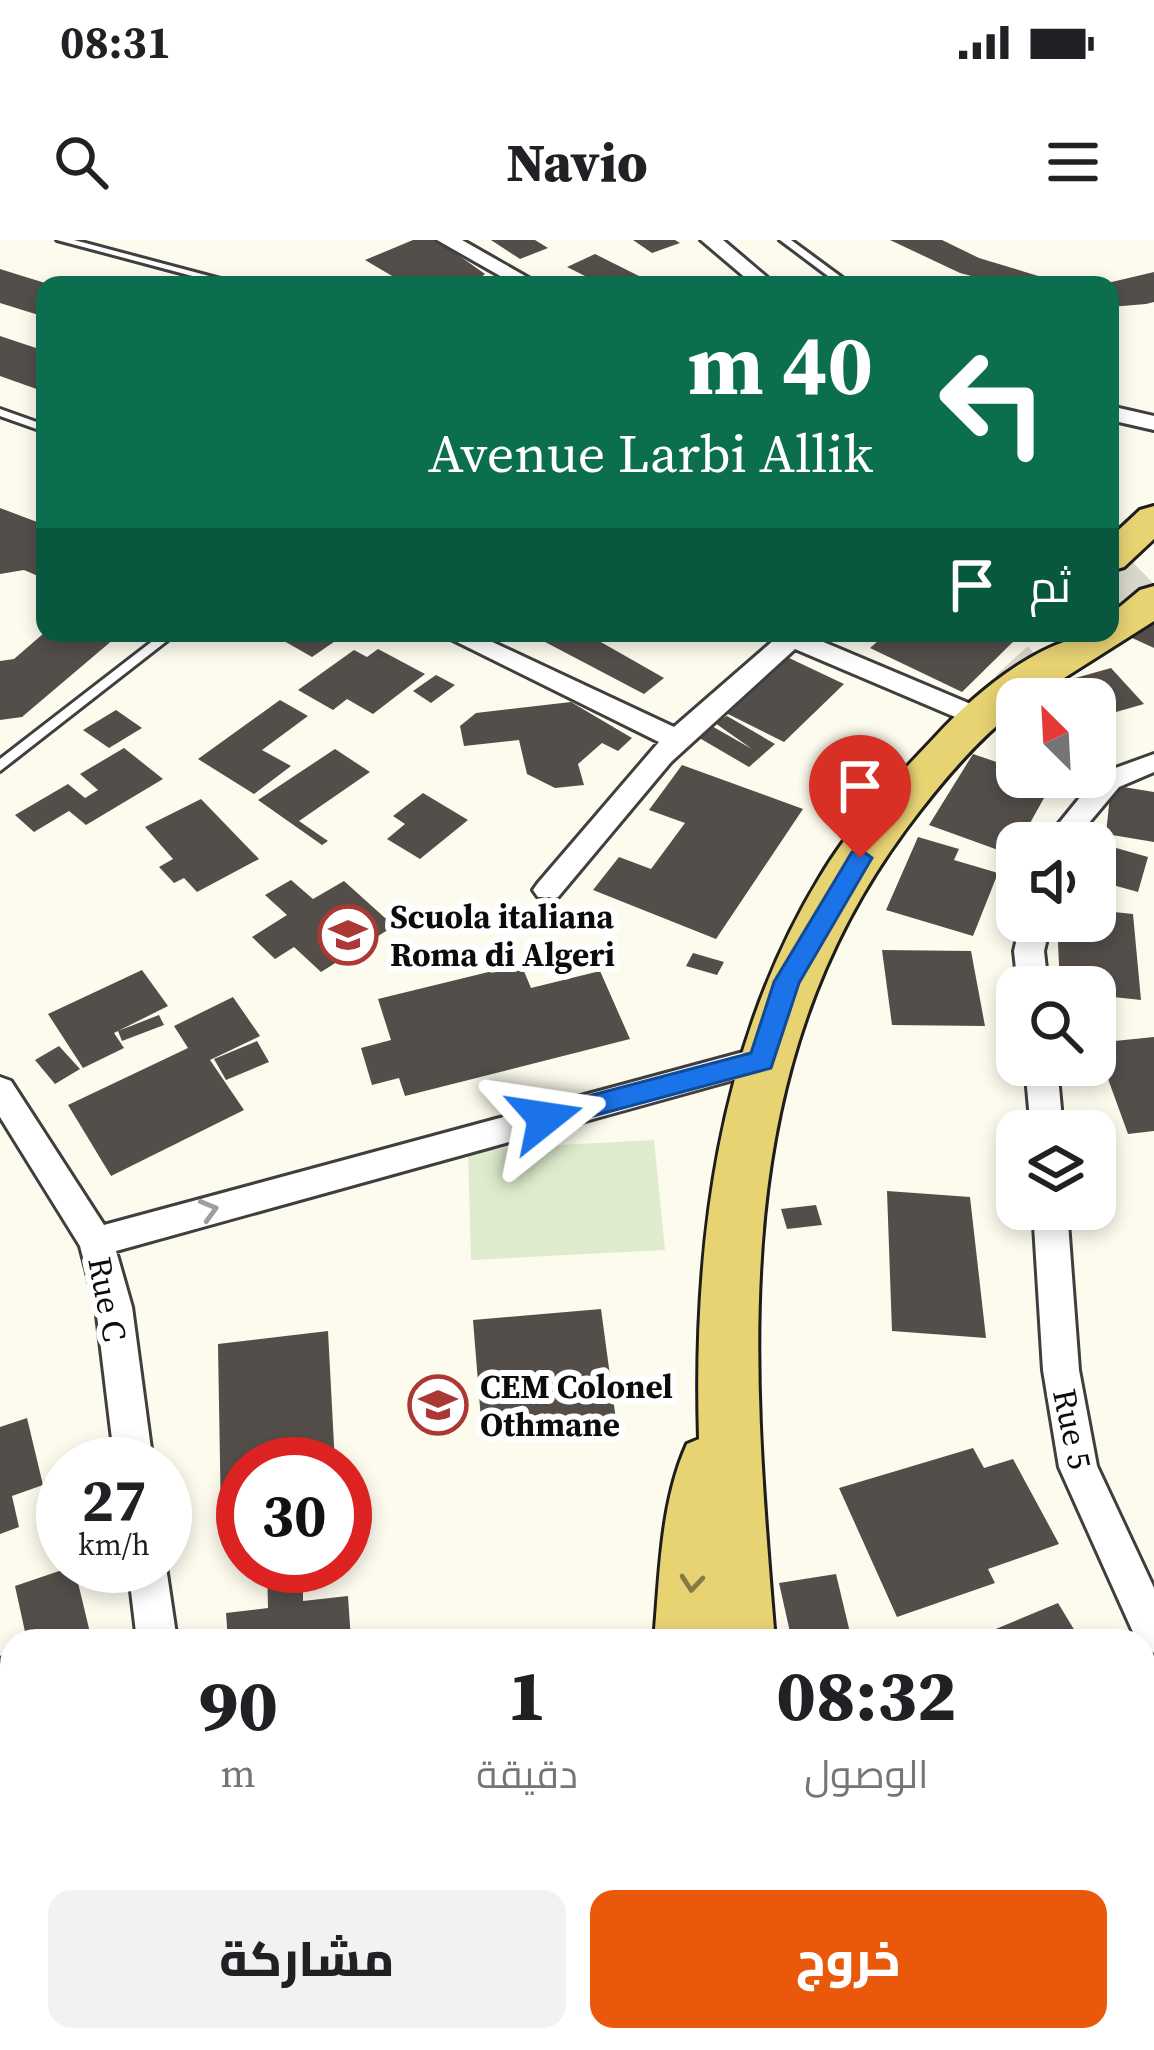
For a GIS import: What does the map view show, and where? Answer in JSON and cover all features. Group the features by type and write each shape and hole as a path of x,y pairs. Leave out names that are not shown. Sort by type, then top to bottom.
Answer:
{"main road":[{"path":"1119,551 1152,521"},
{"path":"1119,627 1154,599"},
{"path":"741,1629 726,1385 734,1251 762,1060 787,982 838,888 904,798 995,707 1035,642"},
{"path":"995,707 1100,642"},
{"path":"688,1629 695,1540 726,1385"},
{"path":"730,1475 752,1524 768,1629"}],"street":[{"path":"447,240 514,276"},
{"path":"711,240 755,276"},
{"path":"1119,414 1154,423"},
{"path":"471,642 674,738"},
{"path":"548,890 602,815 674,738 778,642"},
{"path":"803,642 995,707"},
{"path":"1073,822 1099,787 1120,770 1154,763"},
{"path":"96,1241 762,1060"},
{"name":"Rue C","path":"0,1090 96,1241 114,1307 131,1437"},
{"name":"Rue 5","path":"1051,1230 1061,1370 1078,1467 1152,1629"},
{"path":"151,1593 156,1629"}],"lane":[{"path":"62,240 203,276"},
{"path":"785,240 835,276"},
{"path":"0,412 36,426"},
{"path":"0,766 159,642"}],"green space":[{"path":"654,1140 665,1250 471,1260 468,1150"}],"building":[{"path":"413,240 437,240 485,274 392,276 365,260"},
{"path":"491,240 535,240 548,248 520,259"},
{"path":"633,240 675,240 680,243 652,253"},
{"path":"890,240 942,240 979,258 1038,276 971,276"},
{"path":"595,254 639,276 585,276 567,267"},
{"path":"0,269 36,280 36,314 0,303"},
{"path":"1154,272 1154,302 1119,306 1119,280"},
{"path":"0,336 36,348 36,389 0,376"},
{"path":"0,508 36,522 36,575 24,570 0,574"},
{"path":"1154,615 1154,648 1130,637"},
{"path":"36,640 110,642 22,717 0,720 0,661 14,659"},
{"path":"286,642 334,642 312,657"},
{"path":"545,642 601,642 664,678 644,694"},
{"path":"877,642 1013,642 962,692 870,648"},
{"path":"378,649 425,674 373,714 347,699 333,710 298,690 354,650 367,657"},
{"path":"787,657 844,684 784,742 726,713"},
{"path":"1111,668 1144,704 1116,712 1116,678 1075,678"},
{"path":"436,675 455,685 431,703 413,691"},
{"path":"280,700 308,716 262,750 291,766 254,794 198,759"},
{"path":"571,702 632,738 618,751 602,743 578,764 584,785 555,788 527,774 519,740 464,746 460,726 476,713"},
{"path":"116,710 142,728 109,748 83,730"},
{"path":"727,716 775,744 749,767 696,736 710,725 752,749 715,723"},
{"path":"124,748 163,779 86,825 69,811 34,832 15,815 68,784 85,798 98,790 80,774"},
{"path":"335,749 370,772 299,821 328,841 322,845 258,800"},
{"path":"973,754 996,762 996,798 1044,798 1031,822 996,822 996,849 929,825"},
{"path":"682,765 803,809 716,939 593,890 619,857 651,869 685,823 649,810"},
{"path":"1116,786 1154,792 1154,842 1116,836 1116,822 1107,822"},
{"path":"423,793 468,820 420,859 387,839 405,824 393,816"},
{"path":"201,799 259,859 197,892 184,878 174,883 159,867 173,859 145,827"},
{"path":"918,837 959,849 954,860 996,872 973,936 886,910"},
{"path":"1116,848 1148,857 1138,892 1116,886"},
{"path":"291,880 313,899 344,881 394,926 321,972 294,947 275,959 252,937 287,915 265,895"},
{"path":"1116,912 1133,914 1141,1000 1116,997 1116,966 1059,966 1058,942 1116,942"},
{"path":"882,950 971,951 985,1026 892,1025"},
{"path":"693,953 724,962 717,975 686,966"},
{"path":"521,964 531,988 600,971 630,1039 405,1096 399,1078 372,1085 361,1048 391,1040 378,999"},
{"path":"142,970 168,1006 114,1033 124,1048 83,1068 48,1014"},
{"path":"233,997 260,1036 210,1060 244,1110 111,1176 68,1105 188,1048 174,1026"},
{"path":"159,1015 164,1025 122,1041 118,1031"},
{"path":"1154,1037 1154,1131 1128,1134 1111,1086 1116,1086 1116,1041"},
{"path":"257,1041 269,1062 226,1080 214,1059"},
{"path":"59,1046 80,1069 55,1084 35,1060"},
{"path":"887,1191 970,1197 986,1338 892,1331"},
{"path":"816,1205 822,1225 787,1229 781,1209"},
{"path":"601,1309 616,1420 482,1432 473,1320"},
{"path":"328,1331 334,1437 220,1437 218,1344"},
{"path":"27,1418 36,1456 36,1487 12,1496 19,1527 0,1534 0,1427"},
{"path":"973,1448 984,1468 1013,1459 1059,1544 988,1569 995,1583 897,1617 839,1488"},
{"path":"836,1574 849,1629 789,1629 779,1583"},
{"path":"36,1579 36,1593 80,1593 89,1629 24,1629 15,1586"},
{"path":"268,1593 303,1593 303,1601 348,1596 350,1629 227,1629 226,1613 268,1608"},
{"path":"1058,1603 1074,1629 996,1629"}],"tunnel":[{"path":"1119,593 1154,559"},
{"path":"1025,678 1065,642"}],"place":[{"name":"Scuola italiana Roma di Algeri","path":"348,935"},
{"name":"CEM Colonel Othmane","path":"438,1405"}],"route":[{"path":"545,1118 762,1060 787,982 838,888 860,858"}]}
